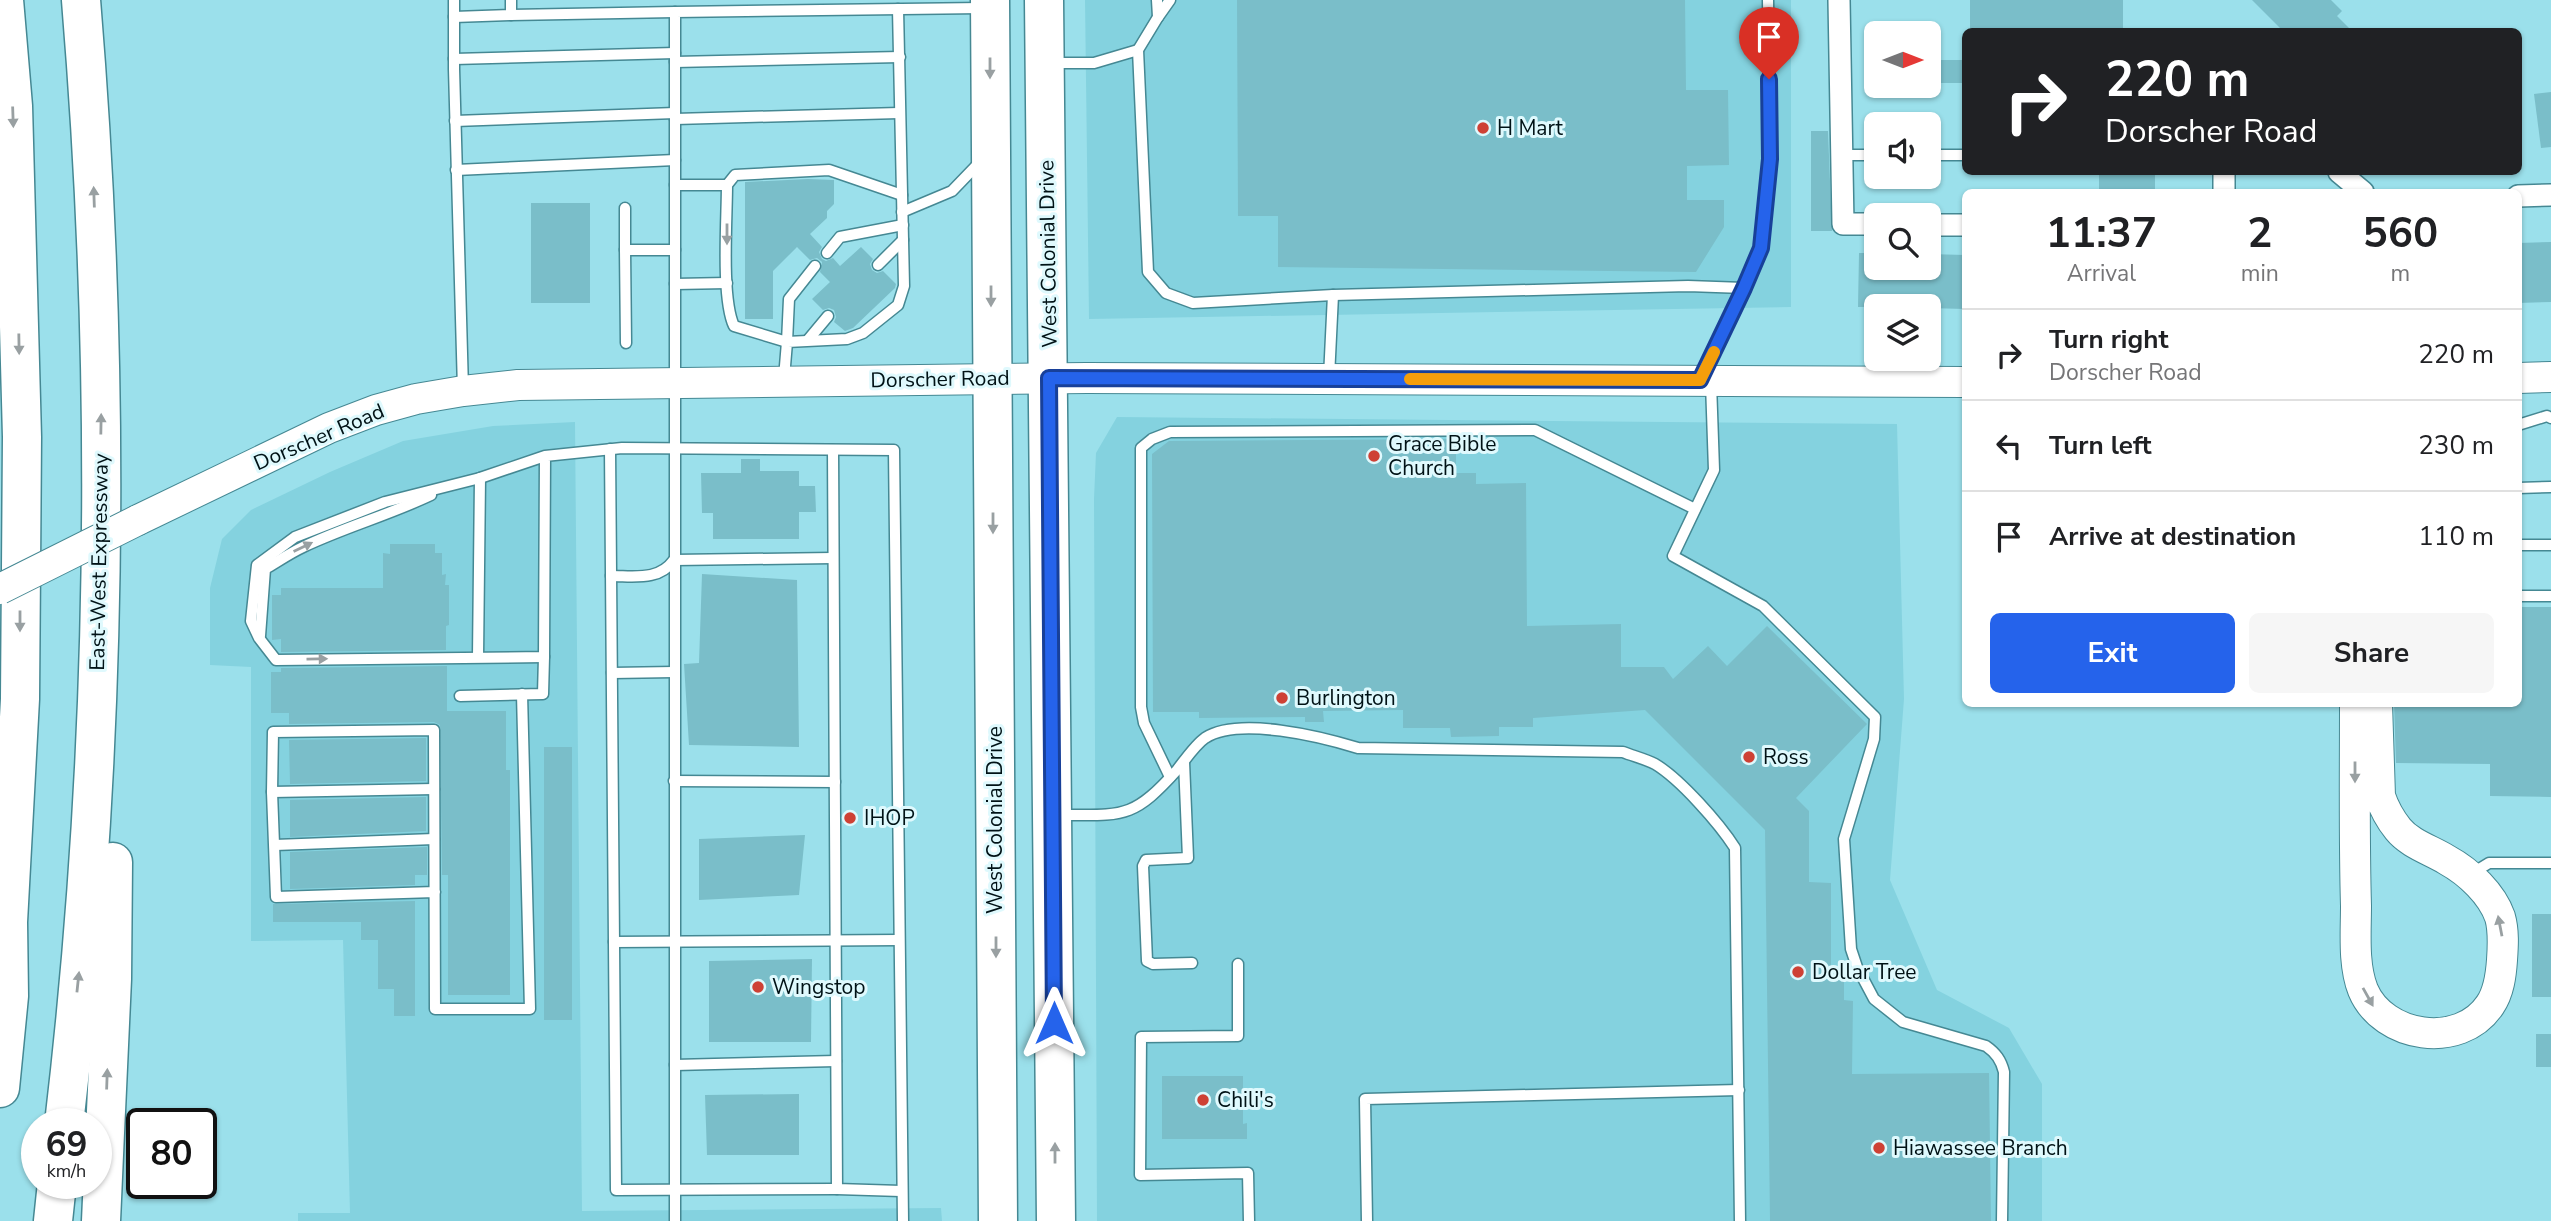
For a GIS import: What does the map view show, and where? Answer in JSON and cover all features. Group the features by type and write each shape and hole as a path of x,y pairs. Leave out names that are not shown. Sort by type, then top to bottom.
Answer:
{"highway":[{"path":"0,1088 9,996 4,932 20,699 22,437 13,106 4,0"},
{"name":"East-West Expressway","path":"66,1108 88,887 97,737 102,399 91,124 81,0"},
{"name":"West Colonial Drive","path":"1044,0 1056,1221"},
{"name":"West Colonial Drive","path":"990,4 998,1221"},
{"path":"97,737 113,776 112,979 102,1221"},
{"path":"53,1221 55,1199"}],"street":[{"path":"1839,0 1843,224 1864,225"},
{"path":"2343,175 2359,189"},
{"path":"2522,196 2551,195"},
{"path":"1941,225 1962,225"},
{"path":"2522,378 2551,377"},
{"name":"Dorscher Road","path":"0,589 329,428 376,410 416,399 518,385 992,378 1962,382"},
{"path":"2355,707 2355,882 2359,977 2369,1002 2377,1012 2403,1028 2436,1033 2453,1031 2468,1027 2490,1006 2497,993 2503,942 2500,918 2490,900 2469,875 2450,861 2418,845 2399,830 2385,810 2380,796 2377,707"}],"lane":[{"path":"454,0 463,391"},
{"path":"511,0 511,15"},
{"path":"1157,0 1158,17"},
{"path":"1170,0 1138,50 1148,272 1166,293 1193,303 1333,295 1688,286 1744,288"},
{"path":"1768,0 1770,159 1761,248 1705,380 1714,470 1673,556 1763,606 1875,717 1874,739 1844,839 1851,949 1874,999 1903,1022 1986,1046 2001,1062 2004,1072 2002,1221"},
{"path":"454,17 990,4"},
{"path":"891,6 900,57 904,286 898,305 863,333 847,339 787,342 734,326 729,316 727,283 727,185 735,175 829,170 902,195"},
{"path":"675,12 675,1221"},
{"path":"1045,63 1094,63 1138,50"},
{"path":"454,59 900,57"},
{"path":"455,121 900,113"},
{"path":"902,212 952,191 969,176 990,150"},
{"path":"1842,155 1864,155"},
{"path":"1941,155 1962,155"},
{"path":"456,170 675,160"},
{"path":"675,185 727,185"},
{"path":"625,208 626,344"},
{"path":"827,253 840,237 903,225"},
{"path":"878,265 903,240"},
{"path":"625,250 675,250"},
{"path":"784,381 789,299 815,266"},
{"path":"675,284 727,283"},
{"path":"1329,379 1333,295"},
{"path":"808,340 828,316"},
{"path":"2522,424 2547,416 2551,418"},
{"path":"1170,777 1144,723 1141,707 1141,448 1152,439 1170,432 1535,430 1695,509"},
{"path":"610,449 616,1190 901,1191"},
{"path":"544,657 276,660 260,638 265,569 300,548 347,528 398,511 456,483 481,478 545,456 610,449 894,450 903,1221"},
{"path":"833,450 837,1189"},
{"path":"460,696 544,694 545,456"},
{"path":"478,657 481,478"},
{"path":"2522,488 2551,487"},
{"path":"2522,545 2551,545"},
{"path":"674,560 833,558"},
{"path":"611,576 652,576 666,571 674,560"},
{"path":"2522,596 2551,596"},
{"path":"612,673 674,673"},
{"path":"435,892 276,897 273,732 434,730 435,892 435,1009 530,1009 522,694"},
{"path":"1053,815 1116,815 1139,807 1205,738 1228,730 1316,735 1358,748 1623,752 1655,764 1723,829 1735,848 1740,1221"},
{"path":"1184,762 1188,858 1146,860 1143,866 1146,947 1147,961 1153,964 1192,963"},
{"path":"674,781 835,782"},
{"path":"272,792 434,789"},
{"path":"275,845 434,839"},
{"path":"2469,875 2489,863 2551,863"},
{"path":"614,942 898,940"},
{"path":"1238,964 1238,1037 1141,1037 1140,1175 1248,1173 1249,1221"},
{"path":"675,1065 836,1061"},
{"path":"1367,1221 1365,1099 1739,1090"}],"shaded area":[{"path":"1085,0 1791,0 1791,307 1089,319"},
{"path":"1117,417 1897,424 1904,699 1890,880 1937,990 2009,1028 2042,1084 2042,1221 1097,1221 1094,499 1096,453"},
{"path":"575,422 582,1211 941,1208 942,1221 298,1221 298,1213 350,1213 343,940 251,941 251,667 210,665 210,588 222,539 251,510 403,441 493,426"}],"building":[{"name":"H Mart","path":"1237,0 1685,0 1686,90 1728,90 1729,165 1687,166 1687,200 1724,200 1724,227 1696,272 1278,267 1278,216 1238,216"},
{"path":"1970,0 2123,0 2123,28 1970,28"},
{"path":"2252,0 2331,0 2342,11 2337,16 2349,28 2280,28"},
{"path":"1941,60 1962,60 1962,83 1941,83"},
{"path":"2551,92 2551,147 2541,148 2534,94"},
{"path":"1811,131 1828,131 1832,231 1811,231"},
{"path":"2099,175 2155,175 2155,189 2099,189"},
{"path":"834,180 834,204 827,211 827,218 810,234 822,247 819,252 822,259 826,261 833,258 840,266 861,247 873,259 870,264 872,270 877,273 883,271 896,284 853,328 845,331 834,322 834,310 823,310 812,299 830,282 820,272 822,262 817,258 810,260 797,247 773,271 773,319 745,319 745,182"},
{"path":"531,203 590,203 590,303 531,303"},
{"path":"2551,242 2551,302 2522,303 2522,243"},
{"path":"1859,253 1864,253 1864,280 1941,280 1941,254 1962,255 1962,309 1941,308 1941,294 1864,294 1864,307 1858,307"},
{"path":"1456,439 1456,473 1476,473 1476,484 1526,483 1527,626 1621,624 1621,667 1664,667 1673,679 1708,646 1727,666 1767,626 1867,724 1796,798 1809,811 1809,882 1831,883 1831,973 1844,973 1844,1000 1853,1001 1852,1074 1989,1073 1991,1221 1770,1221 1765,830 1645,710 1533,718 1533,727 1499,727 1499,736 1451,737 1450,728 1403,728 1403,710 1323,711 1324,722 1305,722 1305,717 1199,718 1199,712 1153,712 1152,454 1169,441"},
{"path":"741,459 760,459 760,471 799,471 799,486 815,486 816,512 799,512 799,539 713,539 713,513 702,513 701,473 741,473"},
{"path":"390,544 435,544 435,553 442,553 442,575 446,574 445,585 449,585 446,650 281,652 281,639 272,640 272,595 281,595 281,588 383,588 383,553 390,554"},
{"path":"702,574 797,580 799,747 689,745 684,664 699,663"},
{"path":"2522,607 2551,607 2551,797 2490,796 2490,764 2396,763 2394,707 2522,707"},
{"path":"447,666 447,711 506,711 506,770 510,770 510,995 448,995 448,875 442,875 440,725 434,722 289,724 289,713 271,713 271,672 281,672 281,668"},
{"path":"426,738 426,781 290,784 289,740"},
{"path":"544,747 572,747 572,1020 544,1020"},
{"path":"426,797 426,831 290,837 290,800"},
{"path":"805,835 799,895 699,900 699,839"},
{"path":"427,847 427,875 415,875 415,885 290,889 290,852"},
{"path":"415,901 415,1016 394,1016 394,989 378,989 378,940 361,940 361,922 273,922 273,904"},
{"path":"2532,914 2551,914 2551,997 2532,997"},
{"path":"812,959 811,1042 709,1042 709,961"},
{"path":"2536,1034 2551,1034 2551,1067 2536,1067"},
{"name":"Chili's","path":"1162,1076 1243,1076 1243,1124 1247,1123 1247,1139 1162,1139"},
{"path":"799,1094 799,1155 707,1155 705,1095"}],"slow traffic":[{"path":"1410,379 1700,380 1714,352"}],"place":[{"name":"H Mart","path":"1483,128"},
{"name":"Grace Bible Church","path":"1374,456"},
{"name":"Burlington","path":"1282,698"},
{"name":"Ross","path":"1749,757"},
{"name":"IHOP","path":"850,818"},
{"name":"Dollar Tree","path":"1798,972"},
{"name":"Wingstop","path":"758,987"},
{"name":"Chili's","path":"1203,1100"},
{"name":"Hiawassee Branch","path":"1879,1148"}],"route":[{"path":"1054,1023 1049,378 1700,380 1761,248 1770,159 1769,79"}]}
